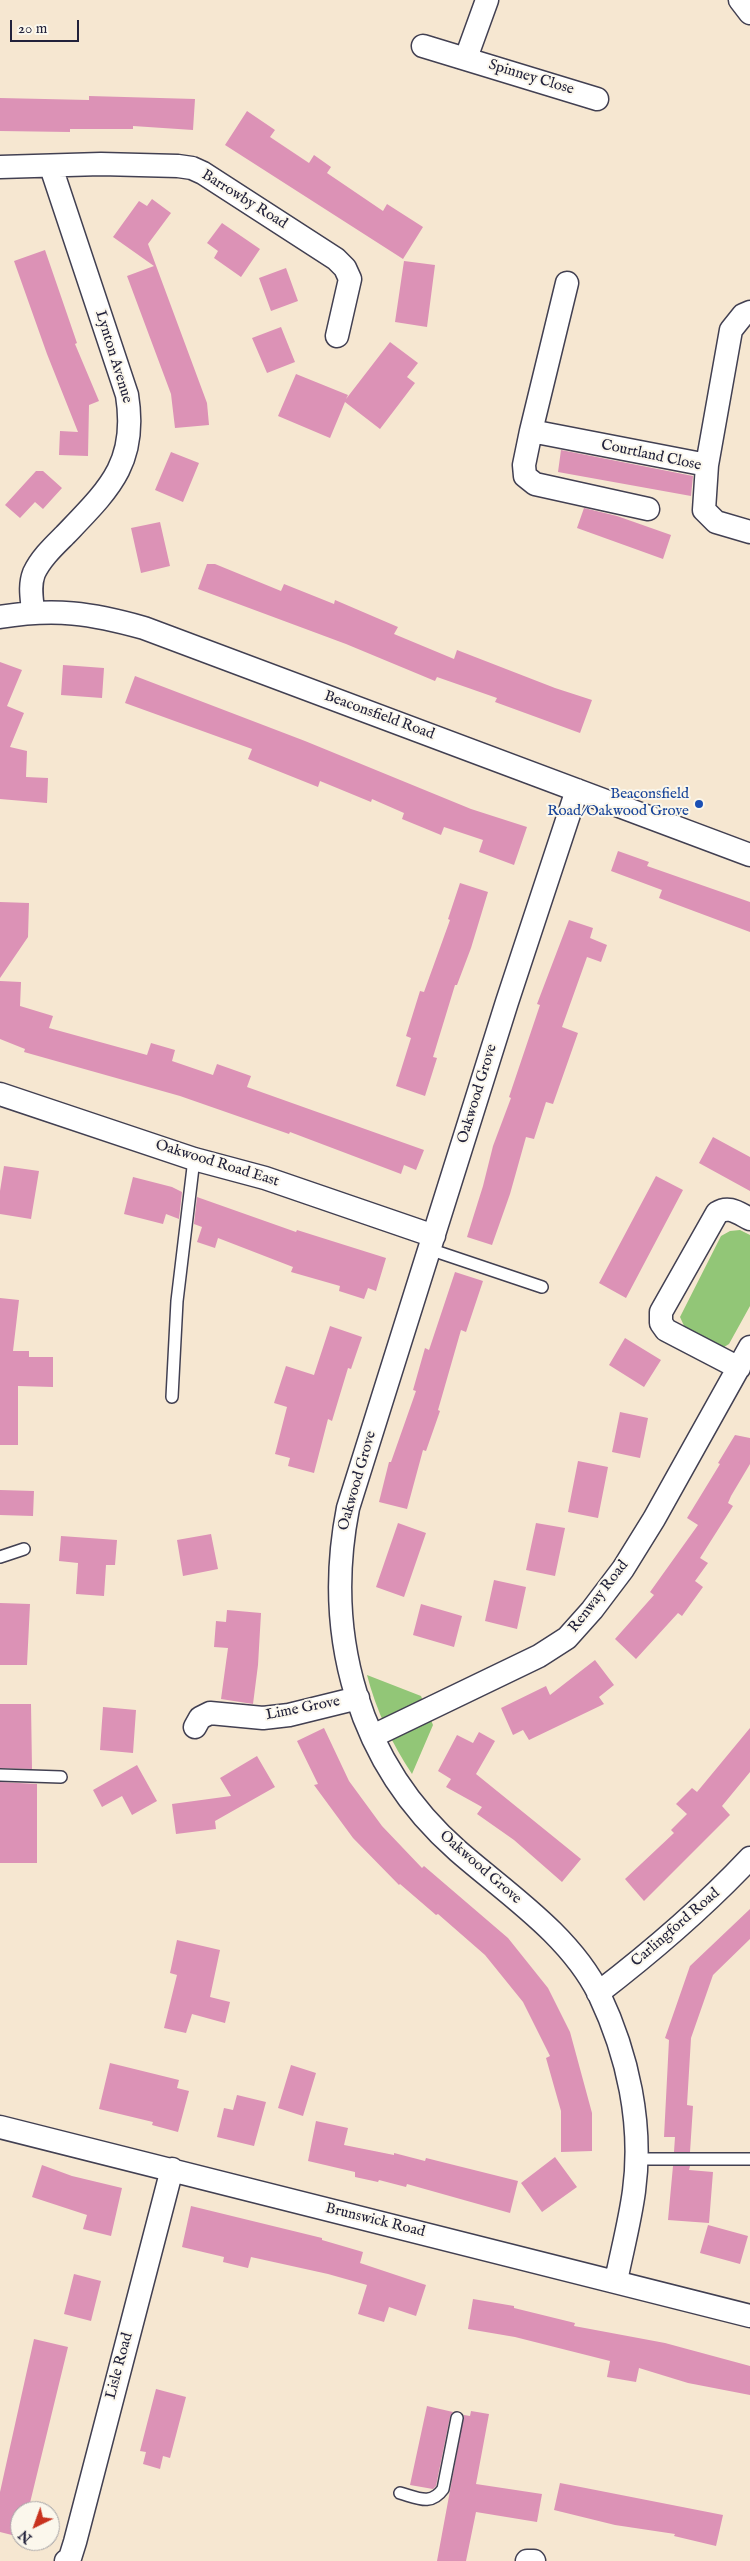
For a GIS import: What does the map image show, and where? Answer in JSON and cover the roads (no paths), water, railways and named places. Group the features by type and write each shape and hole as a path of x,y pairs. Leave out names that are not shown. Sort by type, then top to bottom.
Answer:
{"street":[{"path":"466,58 487,0"},
{"path":"740,0 750,13"},
{"name":"Spinney Close","path":"424,46 597,98"},
{"name":"Barrowby Road","path":"0,167 101,164 178,166 204,173 336,259 345,268 350,279 349,290 337,336"},
{"name":"Lynton Avenue","path":"33,611 31,587 34,574 48,553 102,496 115,479 128,444 130,427 127,395 50,167"},
{"path":"566,283 524,465 525,476 535,484 648,509"},
{"path":"707,464 731,330 743,315 750,312"},
{"name":"Courtland Close","path":"532,431 707,464 704,510 716,522 750,532"},
{"name":"Beaconsfield Road","path":"0,617 33,611 63,611 144,628 750,855"},
{"name":"Oakwood Grove","path":"577,790 348,1508 342,1540 339,1577 341,1626 348,1668 385,1764 424,1820 536,1916 580,1964 598,1992 619,2042 630,2087 636,2129 637,2159 634,2191 616,2282"},
{"name":"Oakwood Road East","path":"0,1094 194,1159 265,1178 432,1243"},
{"path":"739,1368 666,1330 661,1323 662,1312 717,1214 724,1209 731,1209 750,1219"},
{"name":"Renway Road","path":"373,1736 539,1656 566,1638 592,1610 623,1569 654,1519 750,1347"},
{"name":"Lime Grove","path":"195,1727 200,1718 210,1713 263,1718 289,1715 358,1698"},
{"name":"Carlingford Road","path":"598,1992 658,1947 716,1894 750,1858"},
{"name":"Brunswick Road","path":"0,2127 750,2316"},
{"name":"Lisle Road","path":"66,2561 70,2558 75,2542 172,2169"},
{"path":"527,2561 534,2561"}],"lane":[{"path":"172,1397 177,1301 194,1159"},
{"path":"432,1243 542,1287"},
{"path":"0,1558 24,1549"},
{"path":"0,1775 61,1777"},
{"path":"637,2159 750,2160"},
{"path":"400,2493 428,2501 437,2498 443,2489 457,2418"}],"place":[{"name":"Beaconsfield Road/Oakwood Grove","path":"699,804"}]}
